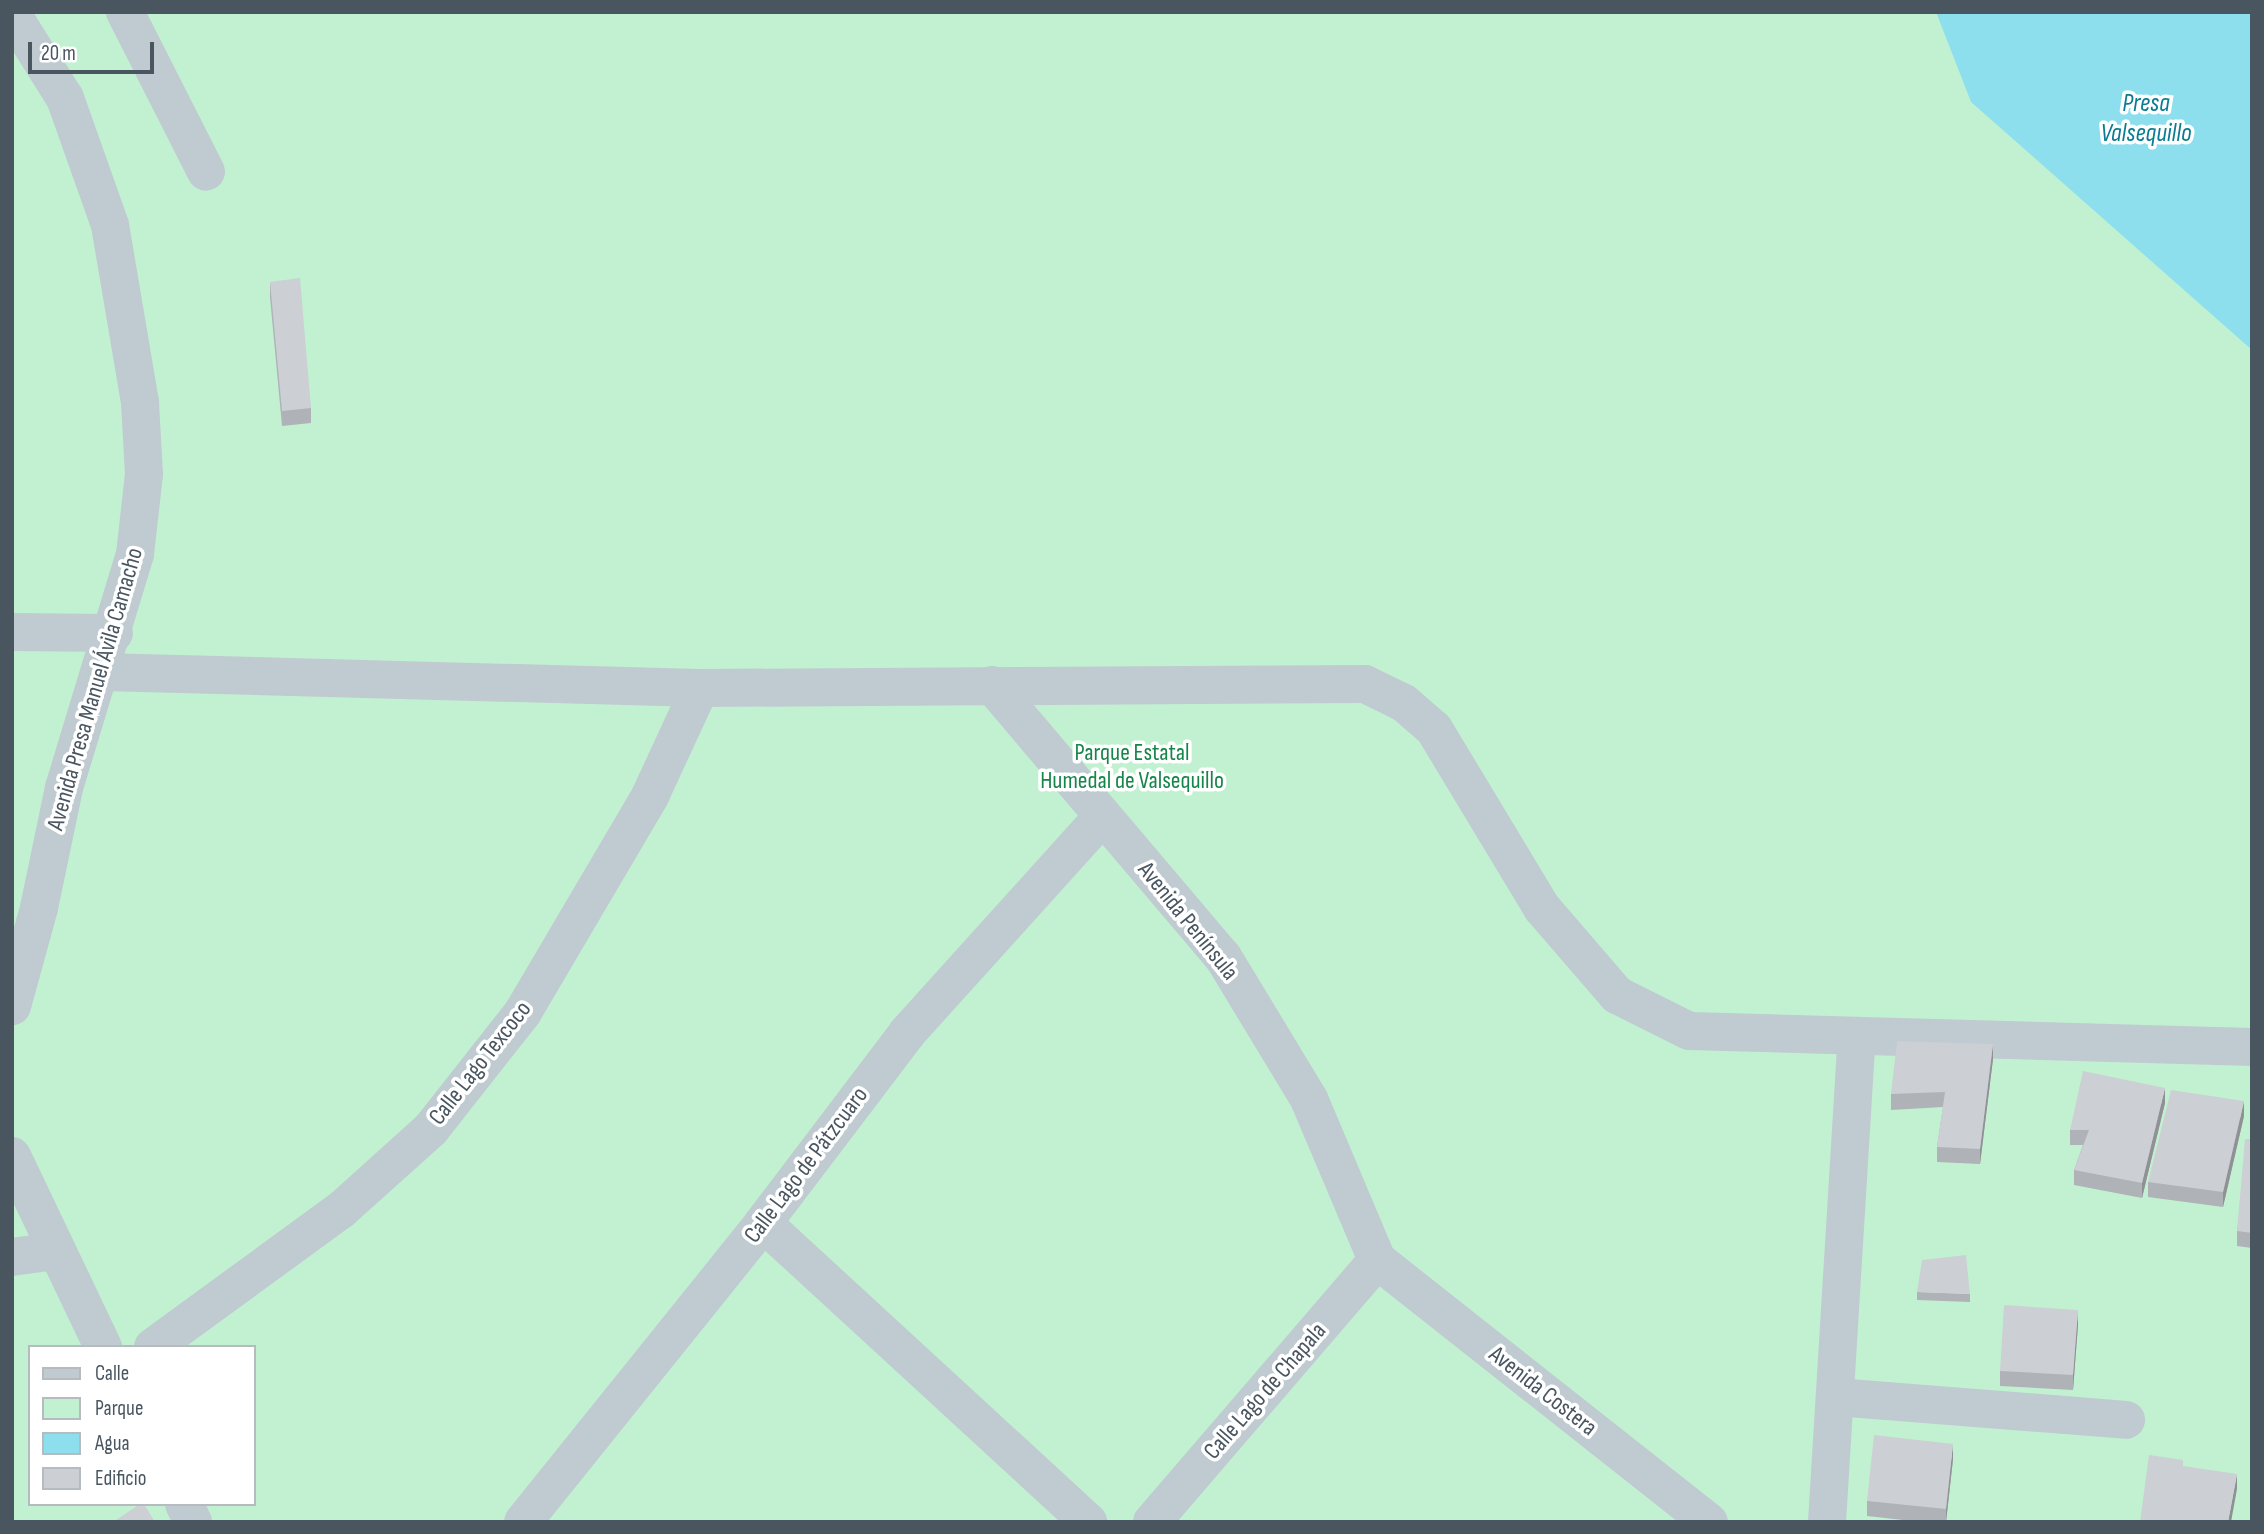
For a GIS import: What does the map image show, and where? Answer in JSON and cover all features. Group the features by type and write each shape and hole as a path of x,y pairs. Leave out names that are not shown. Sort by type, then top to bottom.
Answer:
{"street":[{"path":"125,12 206,172"},
{"name":"Avenida Presa Manuel Ávila Camacho","path":"12,14 65,98 110,225 130,334 144,474 135,554 114,633 64,788 39,908 12,1006"},
{"path":"12,632 114,633"},
{"path":"102,672 700,688 1365,684 1404,703 1434,729 1542,908 1617,995 1689,1031 2252,1047"},
{"name":"Avenida Península","path":"992,685 1101,818 1223,957 1308,1099 1377,1261"},
{"name":"Calle Lago Texcoco","path":"156,1345 341,1210 431,1129 523,1012 650,796 700,688"},
{"name":"Calle Lago de Pátzcuaro","path":"523,1522 763,1223 907,1033 1101,818"},
{"path":"1827,1522 1857,1036"},
{"path":"12,1156 102,1345"},
{"path":"763,1223 1088,1522"},
{"path":"12,1257 55,1251"},
{"name":"Calle Lago de Chapala","path":"1152,1522 1377,1261"},
{"name":"Avenida Costera","path":"1377,1261 1709,1522"},
{"path":"1836,1397 2126,1420"},
{"path":"185,1506 193,1522"}],"green space":[{"name":"Parque Estatal Humedal de Valsequillo","path":"12,12 2252,12 2252,1522 12,1522"}],"water":[{"name":"Presa Valsequillo","path":"1936,12 2252,12 2252,350 1971,102"}],"building":[{"path":"300,278 311,408 282,411 270,282"},
{"path":"1897,1041 1993,1044 1980,1149 1937,1147 1945,1092 1891,1094"},
{"path":"2083,1071 2165,1088 2142,1183 2074,1170 2089,1130 2070,1130"},
{"path":"2171,1090 2244,1101 2223,1192 2148,1182"},
{"path":"2245,1139 2252,1139 2252,1233 2237,1231"},
{"path":"1966,1255 1970,1294 1917,1292 1922,1260"},
{"path":"2004,1305 2078,1310 2073,1375 2000,1371"},
{"path":"1874,1435 1953,1444 1946,1509 1867,1501"},
{"path":"2149,1455 2183,1460 2183,1466 2237,1474 2228,1522 2140,1522"},
{"path":"137,1506 145,1506 155,1522 113,1522"}]}
